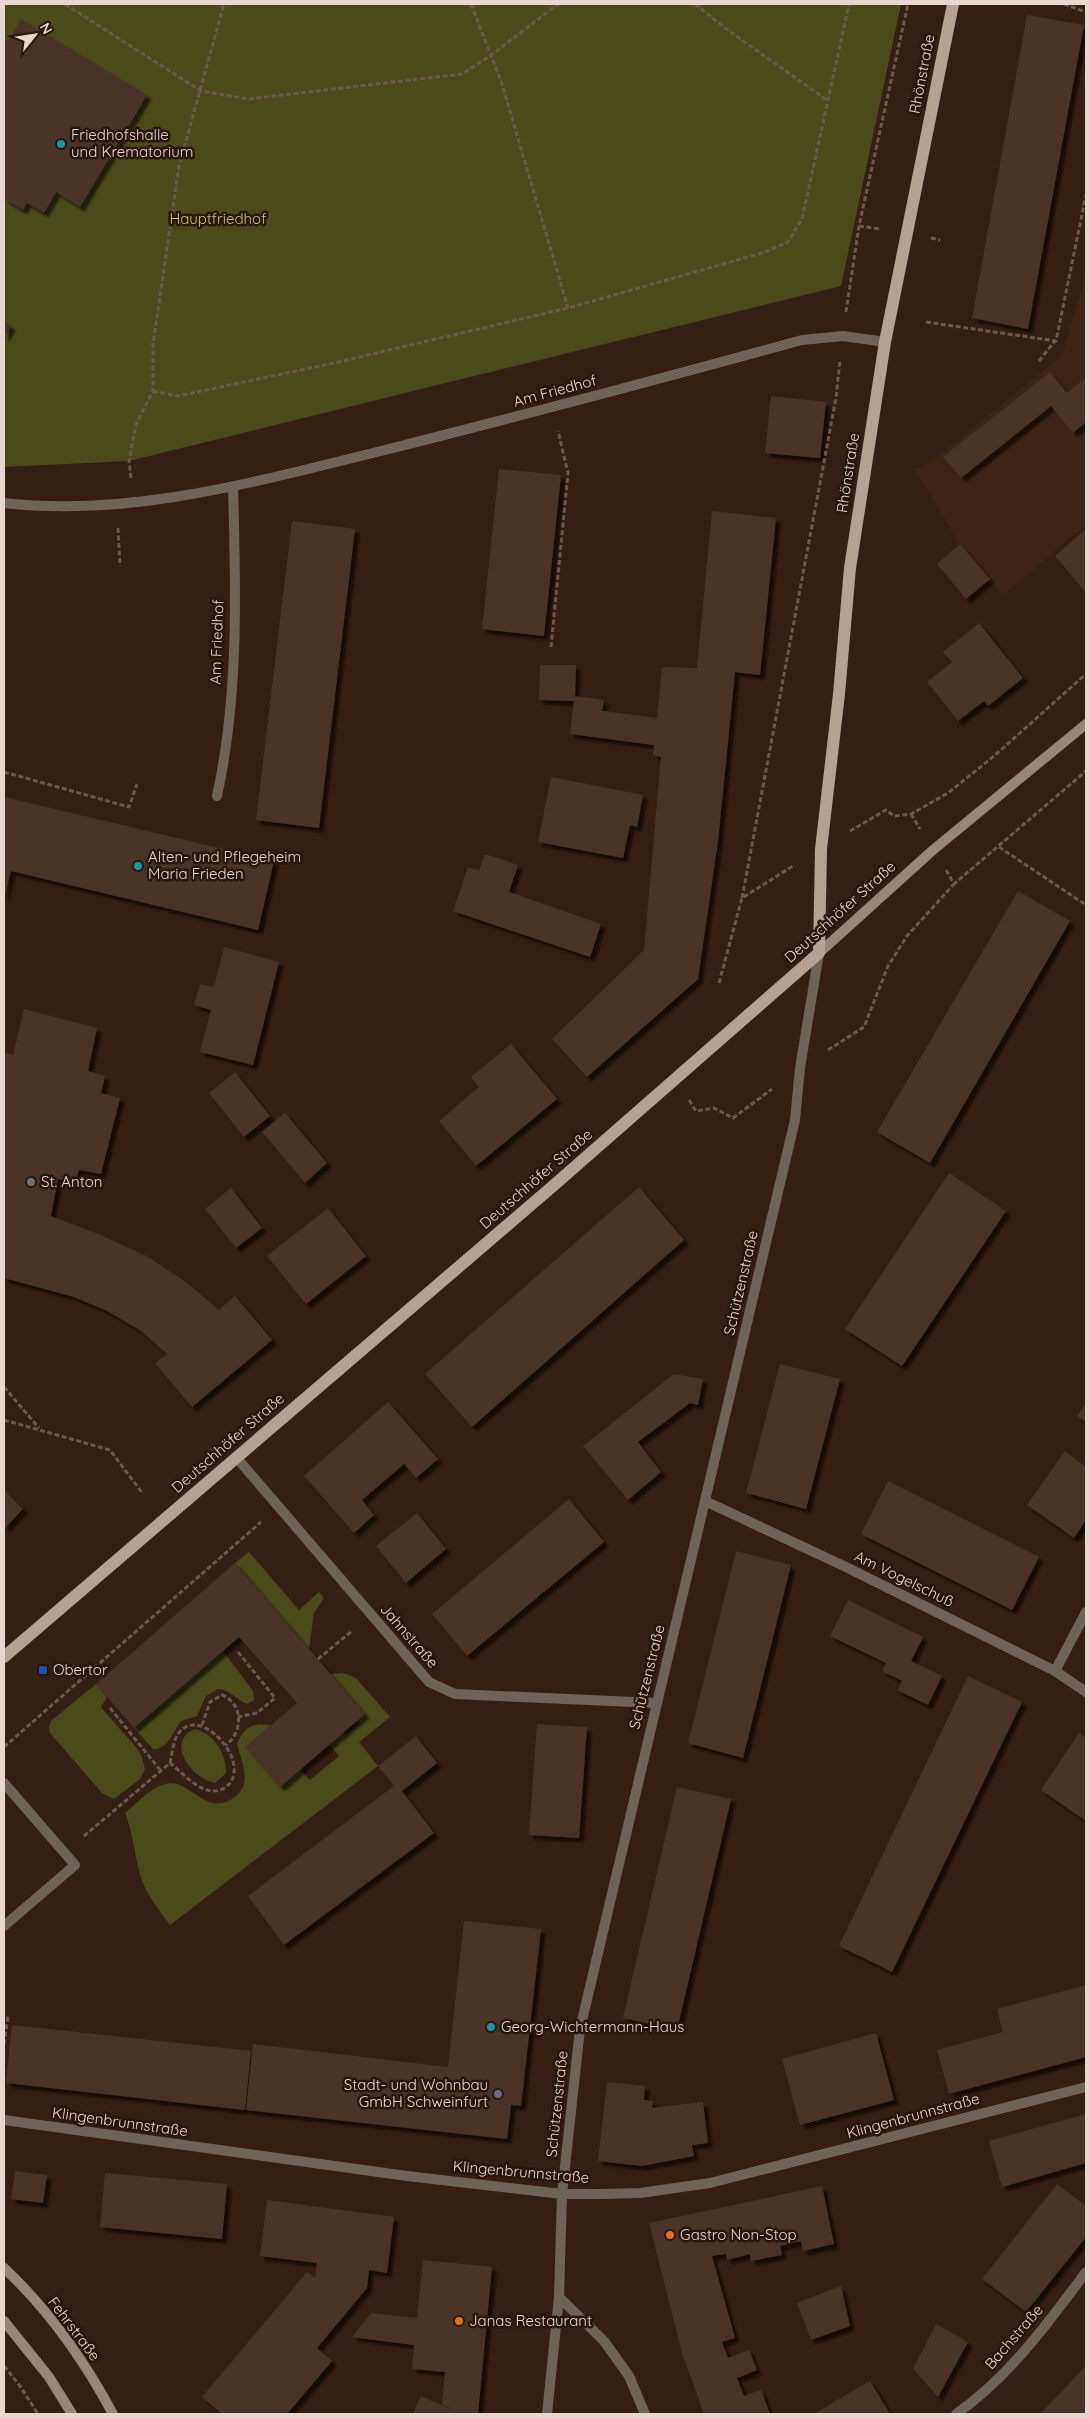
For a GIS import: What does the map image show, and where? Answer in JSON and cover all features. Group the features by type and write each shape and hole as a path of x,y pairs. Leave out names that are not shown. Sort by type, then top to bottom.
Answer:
{"main road":[{"name":"Rhönstraße","path":"819,953 821,849 839,694 850,568 885,342 953,4"},
{"name":"Deutschhöfer Straße","path":"4,1657 553,1186 819,953 933,850 1086,724"},
{"name":"Fehrstraße","path":"4,2268 70,2346 98,2387 113,2414"},
{"path":"4,2321 49,2377 72,2414"}],"street":[{"name":"Am Friedhof","path":"4,503 30,506 133,502 233,487 552,408 802,340 843,336 885,342"},
{"name":"Am Friedhof","path":"218,796 224,766 229,715 234,618 233,487"},
{"name":"Schützenstraße","path":"547,2414 559,2297 562,2194 580,2028 795,1120 800,1068 819,953"},
{"name":"Jahnstraße","path":"236,1457 429,1682 455,1694 656,1703"},
{"name":"Am Vogelschuß","path":"705,1500 846,1567 1055,1671 1086,1692"},
{"path":"1055,1671 1086,1612"},
{"path":"4,1782 74,1865 4,1926"},
{"name":"Klingenbrunnstraße","path":"4,2120 334,2166 562,2194 640,2193 710,2183 1086,2087"},
{"name":"Bachstraße","path":"956,2414 996,2381 1039,2335 1086,2272"},
{"path":"559,2297 604,2341 629,2376 645,2414"}],"path":[{"path":"65,4 200,91 248,99 462,74 490,56 558,4"},
{"path":"133,502 129,461 136,424 152,391 153,344 179,166 224,4"},
{"path":"471,4 501,81 568,308"},
{"path":"695,4 729,31 826,100"},
{"path":"152,391 178,396 334,363 568,308 762,253 788,242 802,219 826,100 849,4"},
{"path":"719,983 742,898 836,398 859,226 908,4"},
{"path":"1064,4 1086,12"},
{"path":"1039,361 1056,341 1086,195"},
{"path":"926,322 1056,341"},
{"path":"551,648 568,473 563,452"},
{"path":"116,502 120,566"},
{"path":"742,898 886,810 894,816 911,814 948,793 994,756 1086,674"},
{"path":"1086,771 998,847 1086,905"},
{"path":"4,772 130,806 137,784"},
{"path":"733,1118 800,1068 864,1027 888,966 908,936 954,884"},
{"path":"4,1387 39,1428"},
{"path":"4,1420 39,1428 110,1450 143,1494"},
{"path":"4,1747 279,1507"},
{"path":"318,1659 371,1615"},
{"path":"238,1652 275,1698 256,1713 238,1717"},
{"path":"202,1725 210,1702 222,1695 233,1702 238,1717 237,1731 234,1739 226,1745"},
{"path":"110,1708 161,1771"},
{"path":"65,1853 170,1763 178,1734 185,1726 202,1725 226,1745 233,1760 235,1772 231,1782 224,1788 214,1792 203,1788 170,1763"},
{"path":"4,2044 8,2016"},
{"path":"4,2366 38,2414"}],"shaded area":[{"path":"1086,273 1086,525 1003,595 960,544 915,470 931,462 1062,355"}],"green space":[{"name":"Hauptfriedhof","path":"4,4 901,4 841,286 129,461 4,467"},
{"path":"249,1552 299,1610 319,1592 324,1598 314,1613 309,1649 235,1563"},
{"path":"223,1651 253,1691 254,1700 247,1704 227,1691 218,1689 206,1696 197,1716 181,1721 170,1740 163,1747 153,1749 134,1728"},
{"path":"343,1673 356,1678 390,1717 359,1742 378,1766 170,1925 142,1881 125,1813 149,1792 165,1784 174,1783 183,1786 206,1801 215,1803 224,1802 235,1797 240,1792 245,1779 237,1744 246,1730 259,1724 271,1725 246,1747 280,1786 300,1770 310,1780 339,1756 329,1744 343,1732 346,1735 360,1724 357,1720 364,1714 331,1674"},
{"path":"96,1684 107,1697 101,1707 136,1747 141,1755 145,1769 140,1779 114,1799 102,1793 50,1733 49,1727 51,1721"},
{"path":"195,1729 208,1735 218,1745 224,1758 226,1773 215,1783 206,1780 190,1768 182,1751 182,1742 186,1735"}],"building":[{"path":"1027,15 1084,25 1028,329 972,318"},
{"name":"Friedhofshalle und Krematorium","path":"21,19 147,95 80,207 56,192 44,213 27,203 23,210 4,199 4,38 8,41"},
{"path":"4,321 11,326 4,338"},
{"path":"1050,372 1067,393 1086,378 1086,422 1073,433 1051,406 961,478 943,457"},
{"path":"771,396 826,402 820,458 765,453"},
{"path":"499,469 561,475 544,636 482,629"},
{"path":"712,511 776,518 760,675 735,672 718,841 698,979 587,1077 552,1039 644,950 661,757 653,755 654,745 570,734 574,701 539,700 540,665 576,665 575,696 604,700 602,711 657,718 662,667 697,668"},
{"path":"292,521 355,529 319,828 256,820"},
{"path":"1086,529 1086,593 1055,556"},
{"path":"960,544 990,579 966,599 937,564"},
{"path":"979,623 1023,678 988,706 984,701 958,721 927,682 952,662 943,652"},
{"path":"551,777 643,795 637,827 630,825 623,858 538,842"},
{"name":"Alten- und Pflegeheim Maria Frieden","path":"4,797 274,861 258,930 11,871 4,898"},
{"path":"485,854 518,865 509,892 601,924 590,957 453,911 468,867 479,870"},
{"path":"1018,891 1070,921 930,1163 877,1132"},
{"path":"224,947 279,962 253,1065 200,1052 211,1010 194,1005 200,984 214,987"},
{"name":"St. Anton","path":"24,1009 97,1028 88,1071 105,1076 101,1093 120,1098 101,1174 79,1170 75,1184 58,1179 51,1216 103,1236 148,1257 186,1282 219,1310 235,1296 272,1340 192,1407 155,1363 167,1354 141,1331 107,1311 74,1297 4,1278 4,1052 13,1055"},
{"path":"511,1044 557,1099 476,1166 439,1121 479,1087 471,1077"},
{"path":"235,1072 270,1116 244,1137 209,1093"},
{"path":"285,1113 327,1163 305,1183 262,1132"},
{"path":"949,1173 1006,1211 902,1366 845,1329"},
{"path":"639,1187 684,1240 472,1427 425,1374"},
{"path":"231,1188 262,1228 236,1248 205,1209"},
{"path":"328,1208 366,1256 306,1304 267,1256"},
{"path":"780,1364 840,1379 806,1509 746,1493"},
{"path":"674,1374 703,1379 698,1405 690,1403 638,1442 661,1472 628,1500 583,1446"},
{"path":"388,1402 438,1459 416,1478 404,1464 362,1500 374,1515 354,1533 304,1476"},
{"path":"1086,1403 1086,1422 1077,1416"},
{"path":"1065,1451 1086,1467 1086,1520 1074,1538 1027,1505"},
{"path":"888,1481 1039,1557 1012,1610 861,1534"},
{"path":"4,1490 23,1509 4,1529"},
{"path":"569,1499 604,1542 467,1656 432,1614"},
{"path":"417,1513 446,1549 406,1583 376,1546"},
{"path":"736,1551 791,1565 743,1758 688,1743"},
{"path":"235,1563 365,1714 280,1787 246,1747 297,1703 239,1637 134,1728 96,1684"},
{"path":"848,1600 923,1637 911,1661 942,1676 928,1705 897,1690 902,1681 882,1671 886,1663 830,1636"},
{"path":"968,1676 1022,1702 892,1972 839,1946"},
{"path":"537,1724 587,1727 579,1838 529,1835"},
{"path":"1079,1733 1086,1738 1086,1821 1041,1790"},
{"path":"416,1736 437,1763 402,1791 434,1833 284,1945 248,1896 394,1786 378,1766"},
{"path":"677,1787 731,1799 677,2030 623,2018"},
{"name":"Georg-Wichtermann-Haus","path":"464,1921 541,1929 521,2106 511,2105 507,2139 246,2110 253,2044 448,2067"},
{"path":"1086,1985 1086,2057 949,2094 937,2050 1003,2032 997,2009"},
{"path":"12,2025 251,2051 245,2110 6,2083"},
{"path":"876,2033 894,2100 800,2125 782,2059"},
{"path":"607,2082 645,2086 644,2100 653,2101 652,2108 703,2102 708,2143 692,2145 694,2156 642,2166 598,2161"},
{"path":"1086,2114 1086,2163 1002,2187 989,2141"},
{"path":"15,2171 47,2175 43,2203 11,2199"},
{"path":"105,2173 227,2184 222,2239 100,2227"},
{"path":"1057,2184 1086,2206 1086,2237 1026,2312 982,2279"},
{"path":"822,2186 834,2244 803,2251 801,2241 780,2246 782,2255 751,2261 750,2254 727,2260 726,2254 712,2256 735,2338 722,2342 728,2358 749,2350 757,2370 737,2378 744,2396 761,2390 770,2414 704,2414 682,2353 649,2223"},
{"path":"267,2200 394,2217 387,2273 369,2270 367,2288 317,2348 332,2361 287,2414 222,2414 202,2397 307,2272 315,2278 317,2263 260,2256"},
{"path":"423,2260 492,2267 478,2414 413,2414 421,2396 453,2410 442,2404 445,2372 412,2369 414,2345 352,2337 371,2313 417,2318"},
{"path":"841,2286 850,2326 811,2340 797,2303"},
{"path":"936,2324 968,2342 938,2397 913,2369"},
{"path":"1086,2366 1086,2414 1040,2414"},
{"path":"870,2381 890,2414 814,2414 834,2402"}],"place":[{"name":"Friedhofshalle und Krematorium","path":"61,144"},
{"name":"Alten- und Pflegeheim Maria Frieden","path":"138,866"},
{"name":"St. Anton","path":"31,1182"},
{"name":"Obertor","path":"43,1670"},
{"name":"Georg-Wichtermann-Haus","path":"491,2027"},
{"name":"Stadt- und Wohnbau GmbH Schweinfurt","path":"498,2094"},
{"name":"Gastro Non-Stop","path":"670,2235"},
{"name":"Janas Restaurant","path":"459,2321"}]}
